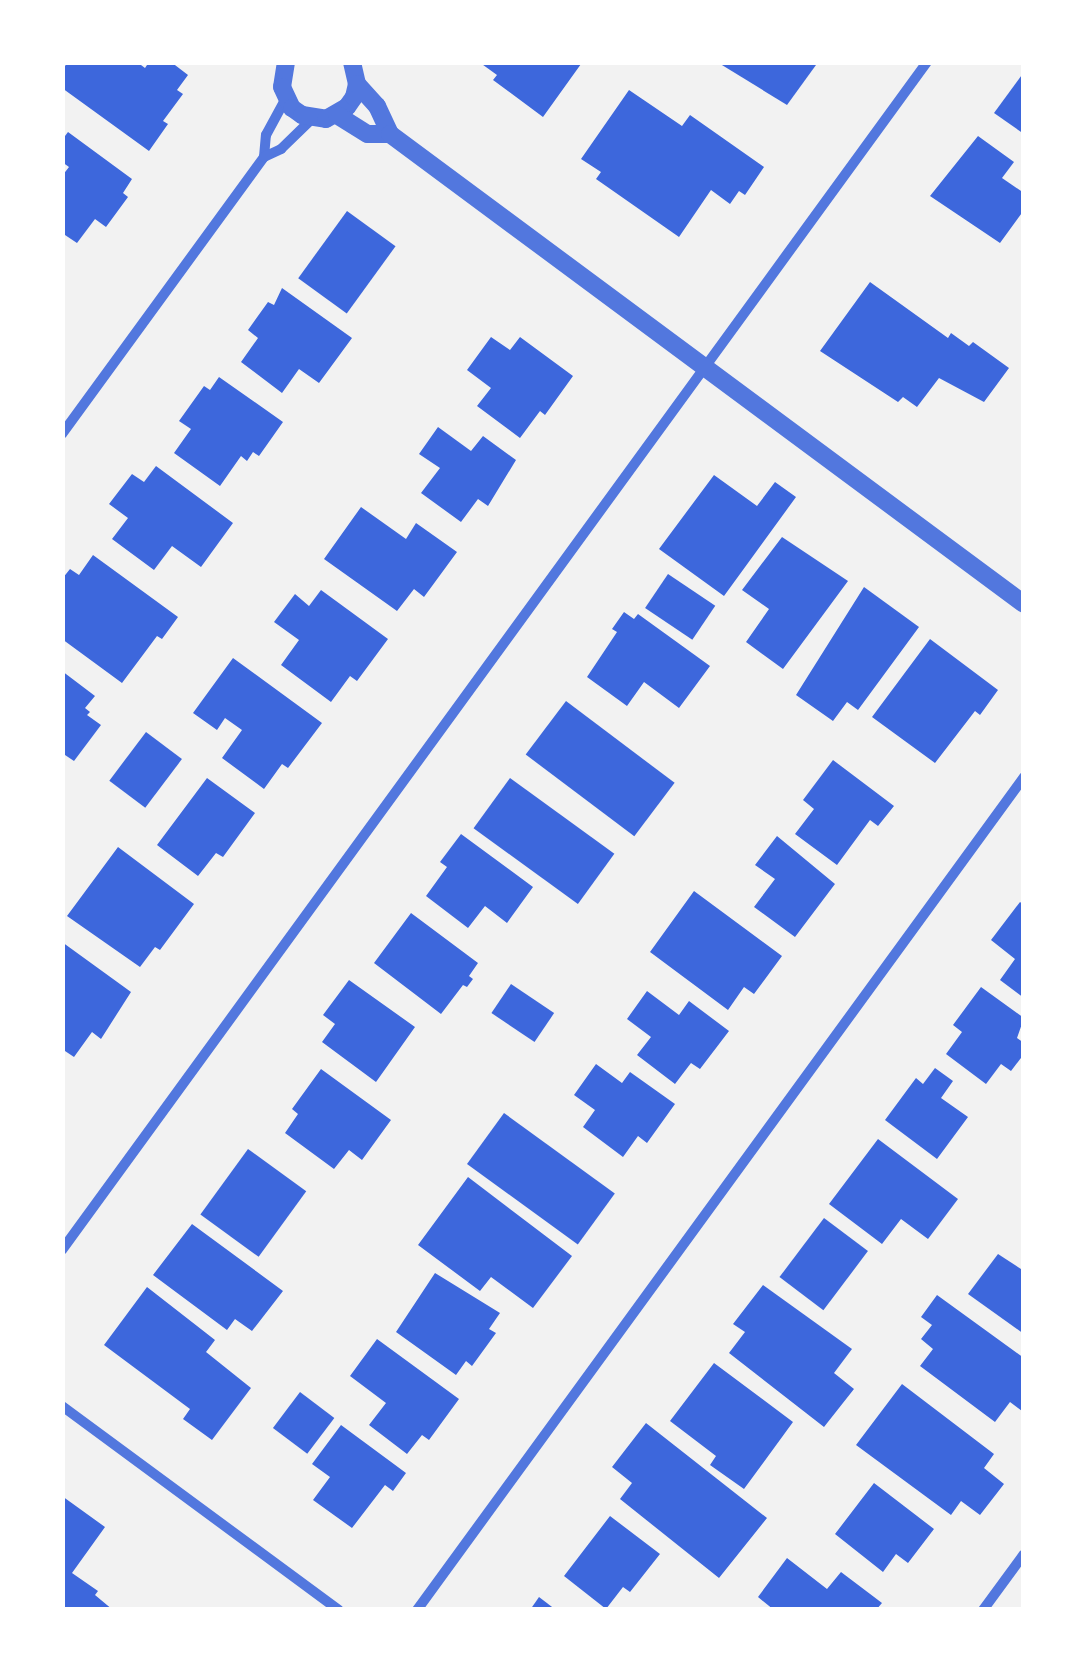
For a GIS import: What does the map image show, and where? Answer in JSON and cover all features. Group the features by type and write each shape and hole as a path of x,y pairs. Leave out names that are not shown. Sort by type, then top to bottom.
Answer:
{"street":[{"path":"266,62 284,69 286,98 292,108 314,118"},
{"path":"62,1250 927,62"},
{"path":"62,434 264,157 281,149 314,118 337,114 354,97 357,84 353,63"},
{"path":"357,84 377,106 390,134 1024,604"},
{"path":"264,157 266,135 286,98"},
{"path":"337,114 368,134 390,134"},
{"path":"417,1610 1024,777"},
{"path":"62,1406 339,1610"},
{"path":"983,1610 1024,1554"}],"building":[{"path":"68,62 137,62 145,68 149,62 171,62 188,75 177,90 183,94 163,121 168,124 149,151 62,88 62,70"},
{"path":"479,62 581,64 543,117 493,80 497,75"},
{"path":"717,62 812,62 816,65 787,105"},
{"path":"1024,72 1024,134 994,113"},
{"path":"629,90 682,126 690,115 764,167 745,195 739,191 730,204 711,190 679,237 596,179 601,172 581,159"},
{"path":"68,132 132,179 123,193 128,197 106,227 95,219 77,243 62,233 62,176 69,167 62,162 62,140"},
{"path":"978,136 1014,162 1002,178 1024,193 1024,210 1000,243 930,196"},
{"path":"347,211 396,246 347,313 298,278"},
{"path":"870,282 948,338 951,333 969,346 973,342 1009,368 984,402 939,378 917,407 903,397 898,402 820,351"},
{"path":"282,288 352,338 319,383 299,369 282,393 241,362 258,338 248,330 268,302 274,305"},
{"path":"491,337 510,350 520,337 573,376 545,415 540,411 520,438 477,406 491,388 467,370"},
{"path":"219,377 283,422 259,456 253,452 247,461 241,456 220,486 174,453 191,429 179,421 204,386 210,390"},
{"path":"438,427 471,451 483,436 516,460 488,506 478,499 461,522 421,493 440,468 419,454"},
{"path":"156,466 233,523 201,567 172,546 154,570 112,539 128,518 109,504 132,474 144,482"},
{"path":"714,475 757,506 775,482 796,497 724,596 659,549"},
{"path":"361,507 406,539 416,523 457,552 424,597 414,589 397,611 324,559"},
{"path":"782,537 848,581 783,669 746,642 769,609 742,590"},
{"path":"93,555 178,617 162,639 157,636 122,683 62,639 62,579 70,569 79,575"},
{"path":"668,574 715,606 692,640 645,608"},
{"path":"864,587 919,627 858,710 847,702 833,721 796,695"},
{"path":"321,590 388,639 357,681 350,676 331,702 281,665 299,640 274,622 295,594 309,606"},
{"path":"624,612 634,619 638,614 710,666 679,708 644,682 627,706 587,677 617,632 612,629"},
{"path":"930,639 998,690 980,715 975,711 935,763 872,717"},
{"path":"233,658 322,723 288,768 282,764 264,789 222,758 242,730 225,718 217,730 193,713"},
{"path":"62,671 95,696 85,708 90,712 87,715 101,725 74,761 62,753"},
{"path":"566,701 675,783 634,836 526,755"},
{"path":"146,732 182,759 145,808 109,781"},
{"path":"833,760 894,806 878,826 870,820 837,865 795,834 814,809 803,800"},
{"path":"207,778 255,813 223,857 216,853 198,876 157,845"},
{"path":"510,778 614,854 578,904 474,828"},
{"path":"461,834 533,887 507,923 485,906 468,928 426,896 447,867 440,862"},
{"path":"777,836 835,884 795,937 754,907 775,879 755,865"},
{"path":"118,847 194,904 160,950 155,947 140,967 67,916"},
{"path":"694,891 782,956 754,994 744,987 728,1010 650,952"},
{"path":"1020,902 1024,905 1024,998 1000,980 1015,959 991,940"},
{"path":"411,913 478,963 469,976 473,979 467,987 463,985 441,1014 374,963"},
{"path":"62,942 131,992 101,1039 92,1032 74,1057 62,1049"},
{"path":"349,980 415,1027 376,1082 322,1042 335,1024 323,1015"},
{"path":"511,984 554,1013 535,1042 491,1013"},
{"path":"981,987 1024,1018 1017,1038 1024,1043 1024,1054 1011,1071 1001,1064 986,1084 946,1054 962,1032 953,1025"},
{"path":"647,991 679,1015 689,1001 729,1031 700,1069 691,1063 675,1084 637,1055 651,1037 627,1019"},
{"path":"596,1064 622,1083 630,1072 675,1104 647,1143 638,1136 623,1157 583,1127 595,1110 574,1095"},
{"path":"935,1068 953,1081 941,1098 968,1117 937,1159 885,1120 916,1078 923,1084"},
{"path":"321,1069 391,1120 362,1160 349,1150 334,1169 285,1133 298,1114 292,1109"},
{"path":"504,1113 615,1194 578,1244 467,1164"},
{"path":"878,1139 958,1199 928,1239 901,1219 882,1244 829,1204"},
{"path":"248,1149 306,1191 259,1257 200,1215"},
{"path":"468,1177 572,1256 533,1308 491,1277 480,1291 418,1245"},
{"path":"824,1218 868,1251 823,1310 779,1277"},
{"path":"192,1224 283,1291 252,1331 235,1319 227,1330 153,1275"},
{"path":"998,1254 1024,1271 1024,1334 968,1294"},
{"path":"435,1273 500,1313 489,1329 496,1333 472,1366 466,1361 456,1375 396,1332"},
{"path":"763,1285 852,1349 834,1373 854,1389 824,1427 729,1353 745,1332 733,1324"},
{"path":"147,1287 215,1340 206,1352 251,1388 212,1440 183,1419 190,1409 104,1345"},
{"path":"937,1295 1024,1358 1022,1411 1010,1402 995,1422 920,1366 933,1349 921,1339 932,1325 921,1317"},
{"path":"377,1339 459,1399 429,1440 422,1435 407,1454 369,1425 386,1403 350,1376"},
{"path":"714,1363 793,1422 744,1489 710,1465 716,1456 670,1421"},
{"path":"902,1384 994,1454 984,1468 1004,1484 980,1515 961,1501 951,1515 856,1445"},
{"path":"300,1392 334,1418 307,1454 273,1428"},
{"path":"646,1423 767,1518 719,1578 620,1499 632,1483 612,1467"},
{"path":"341,1425 406,1473 393,1491 385,1485 352,1528 313,1500 330,1477 312,1464"},
{"path":"874,1483 934,1529 908,1563 896,1554 883,1572 835,1534"},
{"path":"62,1496 105,1527 72,1573 98,1591 95,1595 113,1610 62,1610"},
{"path":"610,1516 660,1554 630,1592 623,1587 606,1609 564,1576"},
{"path":"787,1558 827,1589 841,1572 882,1603 876,1610 774,1610 758,1597"},
{"path":"539,1597 556,1610 530,1610"}]}
